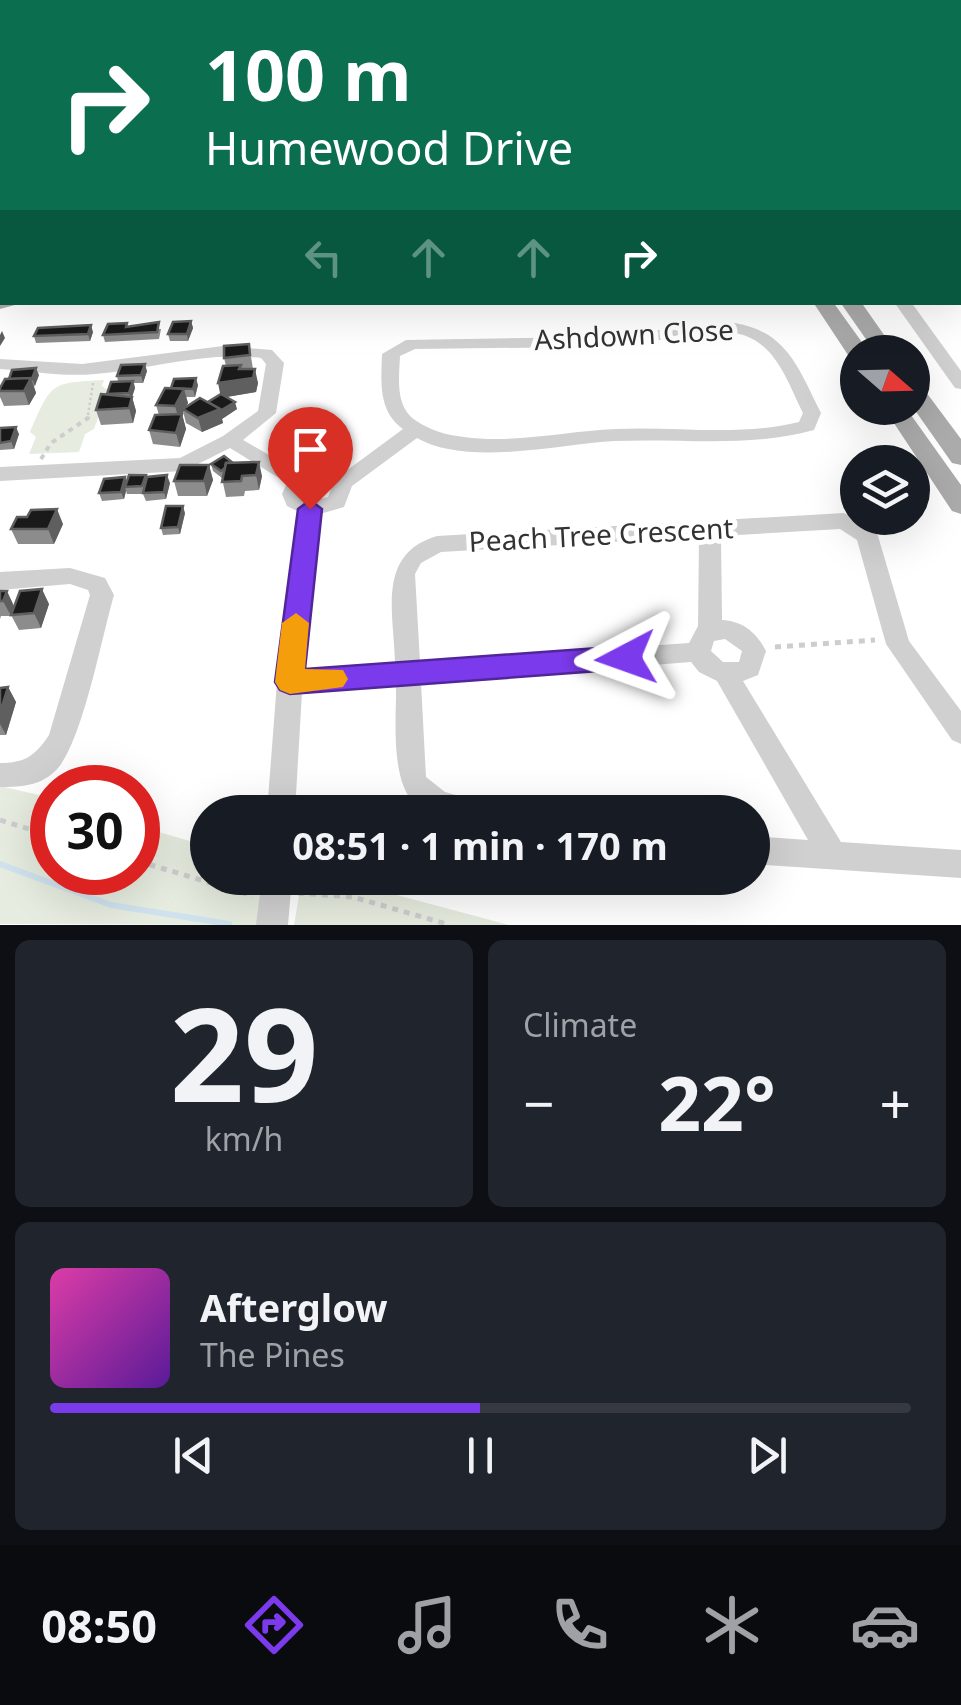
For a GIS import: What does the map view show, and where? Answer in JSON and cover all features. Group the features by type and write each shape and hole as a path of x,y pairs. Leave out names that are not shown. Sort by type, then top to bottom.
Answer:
{"main road":[{"path":"825,305 846,335"},
{"path":"852,305 874,335"},
{"path":"930,412 961,456"},
{"path":"906,425 961,505"}],"street":[{"path":"904,305 961,384"},
{"name":"Ashdown Close","path":"735,328 758,330 771,340 812,414 810,424 794,430 618,434 474,447 418,428 398,416 390,404 390,354 402,346 479,340 583,342 650,332 735,328"},
{"path":"0,364 98,369 184,355 266,354 275,364 267,413 230,440 184,464 0,474"},
{"path":"310,509 337,502 343,483 418,428"},
{"path":"230,440 298,481 323,474 343,483"},
{"path":"298,481 292,494 310,509"},
{"path":"282,795 290,682 310,509"},
{"name":"Peach Tree Crescent","path":"425,795 415,786 404,574 412,558 428,546 836,520 856,526 871,546 895,638 961,732"},
{"path":"710,528 706,664 725,674 833,855"},
{"path":"0,581 82,578 98,584 102,595 57,748 28,775 0,775"},
{"path":"290,682 704,642 734,632 753,649 749,668 725,674"},
{"path":"770,851 961,864"}],"path":[{"path":"36,472 47,446 88,418 98,369"},
{"path":"753,649 895,638"},
{"path":"0,820 30,829"},
{"path":"160,867 275,899 320,891 353,896 450,925"}],"shaded area":[{"path":"104,380 102,386 108,390 94,429 85,434 79,452 29,454 36,437 30,432 43,403 55,388 73,382"},
{"path":"0,786 30,793 30,895 160,895 160,832 190,841 190,895 260,895 257,925 0,924"},
{"path":"299,895 397,895 509,925 294,925"}],"building":[{"path":"191,321 187,334 168,334 173,322"},
{"path":"159,322 157,332 103,335 108,324 127,323 126,327"},
{"path":"91,325 88,334 34,336 38,328"},
{"path":"249,344 250,355 224,358 224,346"},
{"path":"145,364 141,375 117,376 121,365"},
{"path":"241,365 239,369 255,369 253,378 218,383 223,366"},
{"path":"36,368 32,379 9,379 12,370"},
{"path":"31,378 24,391 0,391 5,379"},
{"path":"196,378 193,389 171,388 174,379"},
{"path":"133,381 129,393 107,394 111,382"},
{"path":"165,388 184,389 175,406 156,405"},
{"path":"101,394 132,397 129,408 96,410"},
{"path":"221,394 235,402 220,411 208,402"},
{"path":"200,398 220,409 198,418 183,409"},
{"path":"182,414 176,433 149,430 155,415"},
{"path":"16,427 11,441 0,443 0,428"},
{"path":"224,456 233,463 226,463 221,471 211,464"},
{"path":"259,462 256,475 222,482 226,463"},
{"path":"180,465 209,465 204,481 174,481"},
{"path":"129,475 146,475 142,486 125,487"},
{"path":"167,475 164,492 143,493 147,477"},
{"path":"125,477 121,492 99,493 104,479"},
{"path":"166,506 183,506 178,527 161,528"},
{"path":"57,509 48,529 11,529 17,517 27,517 31,510"},
{"path":"42,589 34,613 11,615 20,591"},
{"path":"8,687 0,713 0,688"}],"waterway":[{"path":"0,864 111,905 229,924"}],"slow traffic":[{"path":"296,623 290,682 333,679"}],"route":[{"path":"310,509 290,682 626,658"}]}
